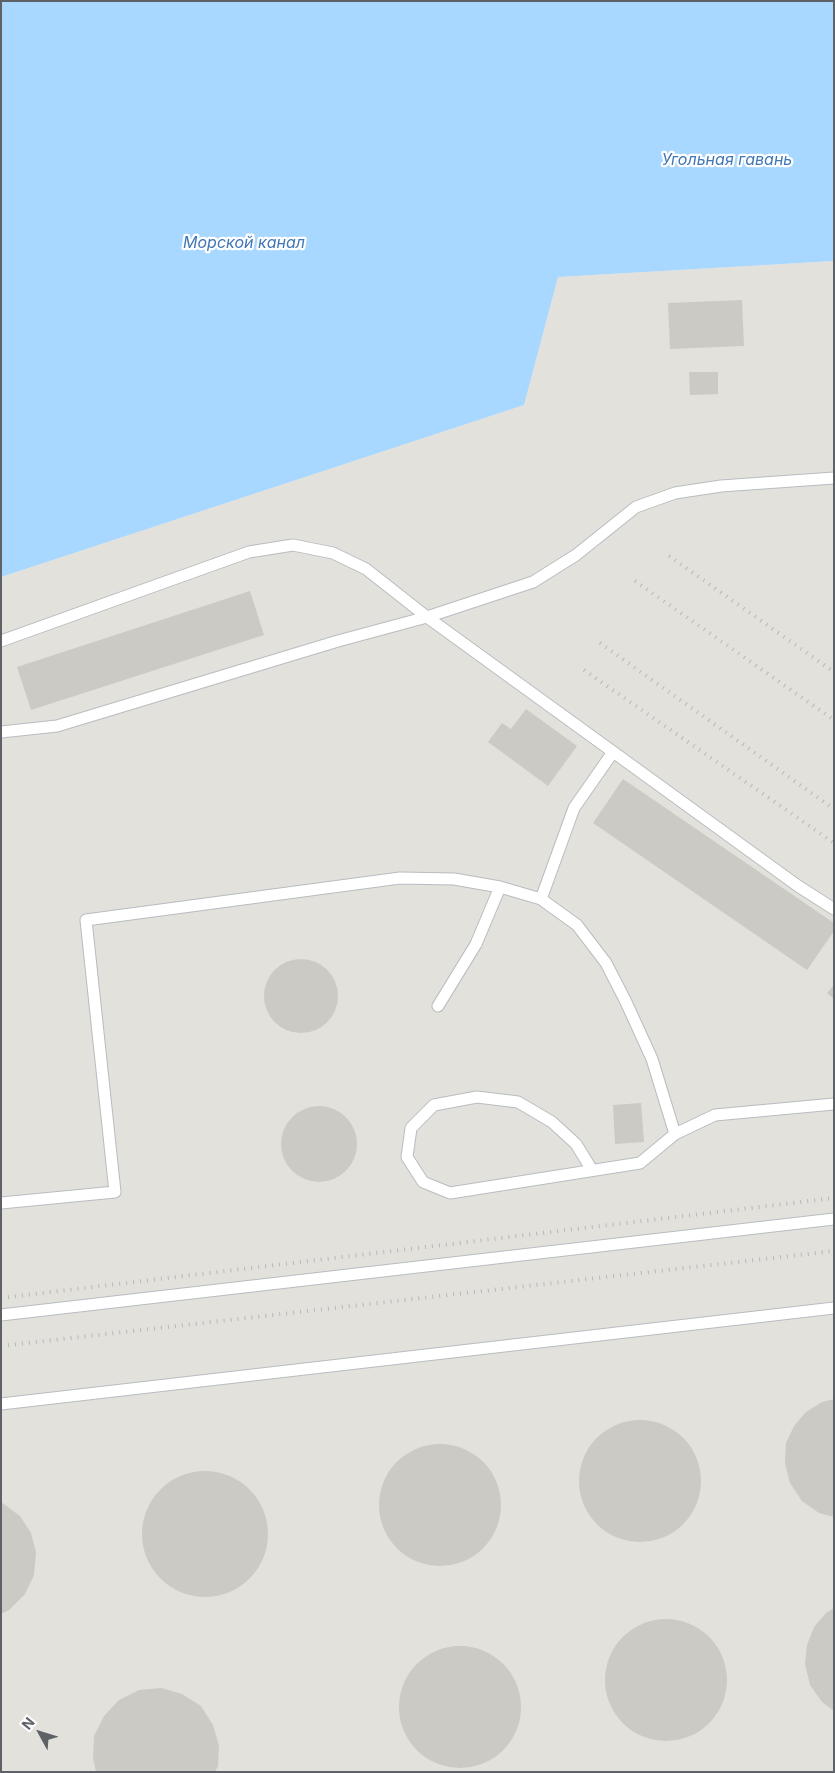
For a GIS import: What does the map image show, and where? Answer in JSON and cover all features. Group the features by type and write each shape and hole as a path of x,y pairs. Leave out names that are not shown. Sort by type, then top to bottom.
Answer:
{"lane":[{"path":"1,732 57,726 329,644 427,618 533,582 576,555 636,508 675,493 721,486 834,478"},
{"path":"1,642 249,552 293,545 333,553 366,569 427,618 790,880 834,909"},
{"path":"541,898 574,808 613,752"},
{"path":"1,1203 115,1192 86,920 400,878 454,878 500,887 541,898 577,926 606,963 626,1002 652,1059 675,1134"},
{"path":"438,1006 476,944 500,887"},
{"path":"592,1170 576,1144 570,1138 552,1122 518,1102 477,1096 434,1105 411,1128 407,1158 423,1182 450,1193 640,1163 675,1134 715,1115 834,1104"},
{"path":"1,1315 834,1219"},
{"path":"1,1404 834,1308"}],"shaded area":[{"path":"834,261 834,1772 1,1772 1,577 524,405 558,277"}],"water":[{"name":"Морской канал","path":"1,1 834,1 834,261 558,277 524,405 1,577"}],"building":[{"path":"742,300 744,346 670,349 668,303"},
{"path":"689,372 718,372 718,394 690,395"},
{"path":"250,591 264,635 31,710 17,667"},
{"path":"526,709 577,746 548,786 488,742 502,723 511,729"},
{"path":"623,779 834,923 834,931 807,970 593,823"},
{"path":"308,959 328,969 336,982 338,996 336,1010 328,1023 315,1031 294,1033 274,1023 266,1010 264,989 274,969 287,961"},
{"path":"834,985 834,999 827,993"},
{"path":"641,1103 644,1142 615,1144 613,1105"},
{"path":"319,1106 333,1109 346,1117 354,1130 357,1144 354,1158 346,1171 333,1179 319,1182 305,1179 292,1171 284,1158 281,1144 284,1130 292,1117 305,1109"},
{"path":"834,1399 834,1517 819,1513 802,1501 790,1483 785,1463 786,1443 794,1426 806,1412 822,1402"},
{"path":"640,1420 663,1425 683,1438 696,1458 701,1481 696,1504 683,1524 663,1537 640,1542 617,1537 597,1524 584,1504 579,1481 584,1458 597,1438 617,1425"},
{"path":"440,1444 463,1449 483,1462 496,1482 501,1505 496,1528 483,1548 463,1561 440,1566 417,1561 397,1548 384,1528 379,1505 384,1482 397,1462 417,1449"},
{"path":"205,1471 229,1476 250,1489 263,1510 268,1534 263,1558 250,1579 229,1592 205,1597 181,1592 160,1579 147,1558 142,1534 147,1510 160,1489 181,1476"},
{"path":"1,1502 20,1516 31,1533 36,1552 34,1575 25,1594 9,1610 1,1614"},
{"path":"834,1608 834,1711 822,1702 810,1685 805,1664 807,1645 814,1627 826,1613"},
{"path":"666,1619 689,1624 709,1637 722,1657 727,1680 722,1703 709,1723 689,1736 666,1741 643,1736 623,1723 610,1703 605,1680 610,1657 623,1637 643,1624"},
{"path":"460,1646 483,1651 503,1664 516,1684 521,1707 516,1730 503,1750 483,1763 460,1768 437,1763 417,1750 404,1730 399,1707 404,1684 417,1664 437,1651"},
{"path":"161,1688 182,1694 201,1706 213,1725 219,1746 218,1766 215,1772 96,1772 93,1758 94,1736 104,1716 119,1700 139,1690"}],"railway":[{"path":"669,556 834,672"},
{"path":"635,581 834,720"},
{"path":"600,643 834,809"},
{"path":"584,670 834,843"},
{"path":"1,1298 834,1198"},
{"path":"1,1346 834,1251"}],"water label":[{"name":"Угольная гавань","path":"727,160"}]}
